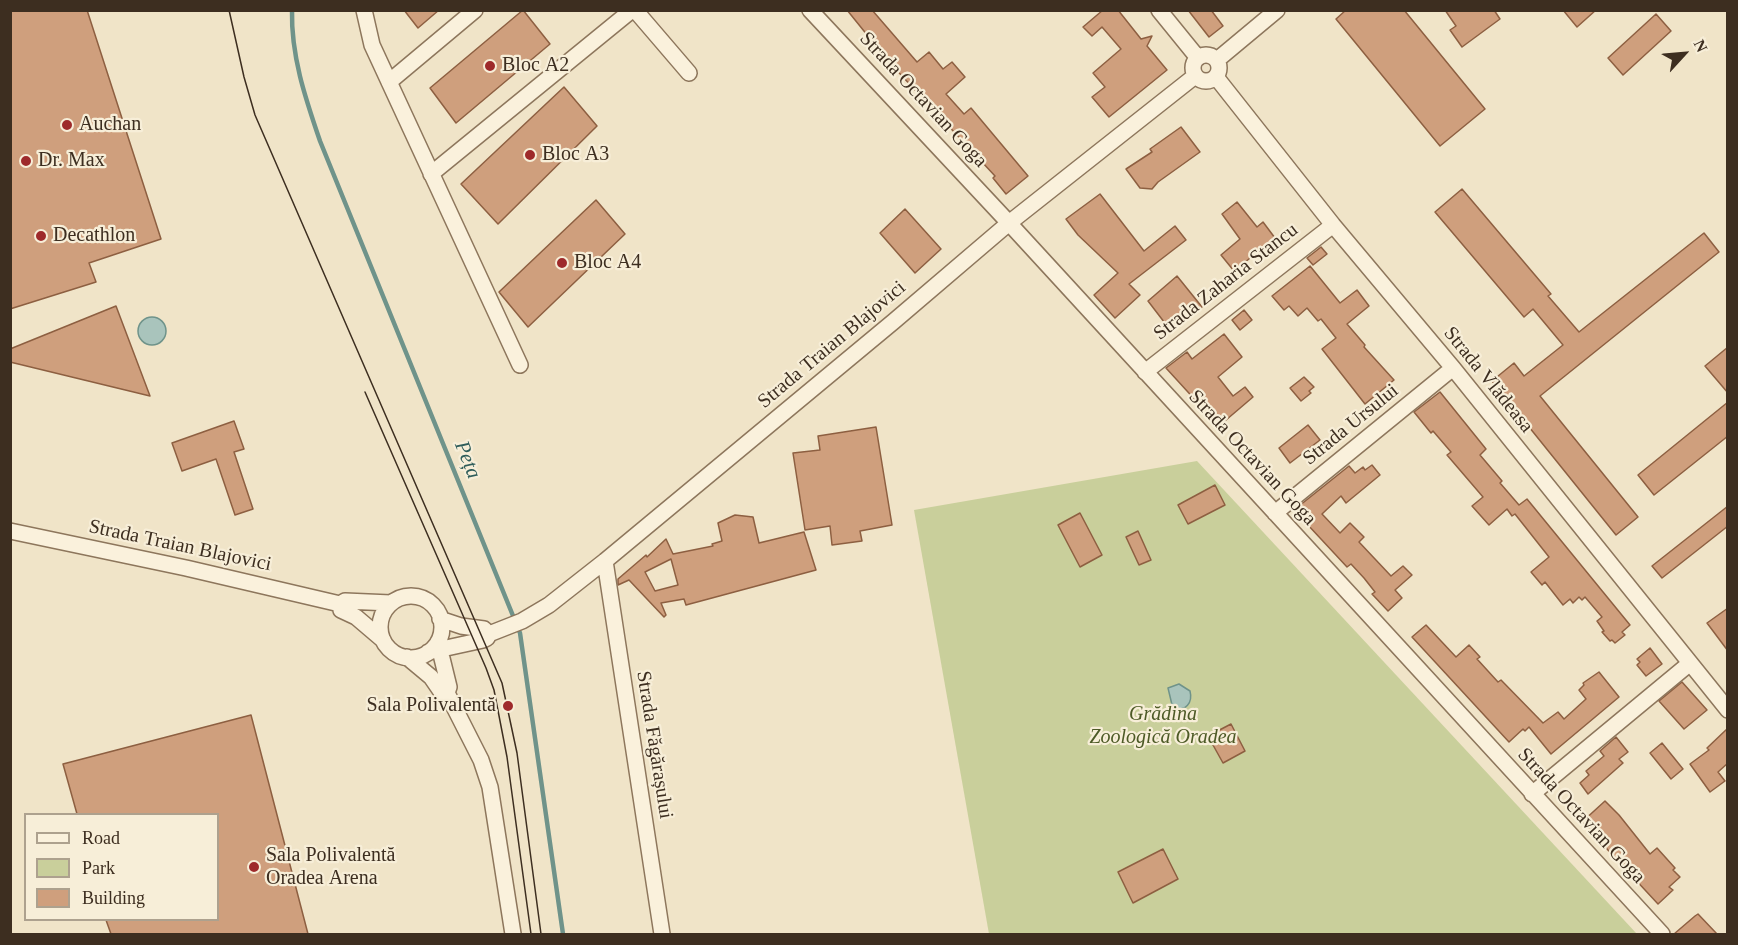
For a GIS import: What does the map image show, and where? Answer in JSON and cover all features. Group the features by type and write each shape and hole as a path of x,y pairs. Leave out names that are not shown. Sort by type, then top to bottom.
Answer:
{"street":[{"path":"364,10 372,45 520,365"},
{"path":"389,82 475,10"},
{"path":"431,174 633,10 689,73"},
{"name":"Strada Octavian Goga","path":"810,10 1009,223 1662,934"},
{"path":"1159,10 1198,58"},
{"path":"1217,60 1277,10"},
{"path":"1210,55 1217,60 1220,71 1216,77 1208,81 1195,76 1193,64 1198,58 1210,55"},
{"name":"Strada Traian Blajovici","path":"435,648 483,640 491,633 522,621 549,605 893,322 1009,223 1195,76"},
{"name":"Strada Vlădeasa","path":"1216,77 1333,225 1453,368 1728,710"},
{"name":"Strada Zaharia Stancu","path":"1145,372 1333,225"},
{"name":"Strada Ursului","path":"1275,513 1453,368"},
{"name":"Strada Traian Blajovici","path":"10,531 186,568 340,604 345,601 391,603"},
{"name":"Strada Făgărașului","path":"605,561 662,934"},
{"path":"447,693 441,693 429,674 407,657 393,652 383,640 381,619 391,603 408,596 423,598 434,607 440,619 441,630 435,648 449,687 447,693 478,753 490,787 513,934"},
{"name":"Strada Traian Blajovici","path":"340,604 341,610 364,623 383,640"},
{"path":"440,619 461,626 484,629 491,633"},
{"path":"407,657 419,656 435,648"},
{"path":"1532,794 1689,664"}],"green space":[{"name":"Grădina Zoologică Oradea","path":"1197,461 1637,934 989,934 914,510"}],"water":[{"path":"152,317 162,321 166,331 162,341 152,345 142,341 138,331 142,321"},
{"path":"1179,684 1190,691 1190,699 1188,705 1182,709 1173,709 1168,688"}],"building":[{"name":"Auchan","path":"10,10 87,10 161,239 89,263 96,282 10,309"},
{"path":"404,10 439,10 418,28"},
{"name":"Bloc A2","path":"523,10 550,44 456,123 430,88"},
{"path":"847,10 872,10 917,62 929,52 943,69 952,62 965,77 946,94 964,114 971,108 1028,176 1006,194 993,178 995,176 889,62"},
{"path":"1103,10 1118,10 1141,39 1152,36 1147,46 1167,70 1109,117 1092,97 1105,87 1093,73 1121,49 1102,27 1092,36 1083,27"},
{"path":"1188,10 1211,10 1223,26 1209,37"},
{"path":"1346,10 1404,10 1485,109 1440,146 1336,19"},
{"path":"1445,10 1494,10 1500,19 1462,47 1450,30 1456,26"},
{"path":"1563,10 1596,10 1577,27"},
{"path":"1656,14 1671,31 1623,75 1608,58"},
{"name":"Bloc A3","path":"564,87 597,126 498,224 461,184"},
{"path":"1181,127 1200,152 1158,182 1152,189 1140,188 1126,169 1152,152 1150,149"},
{"path":"1462,189 1551,294 1548,296 1579,332 1704,233 1719,252 1540,396 1638,517 1616,535 1492,381 1514,363 1524,376 1563,345 1533,309 1524,317 1435,212"},
{"path":"1100,194 1144,251 1175,226 1186,240 1129,284 1140,295 1115,318 1094,295 1118,273 1078,235 1066,219"},
{"name":"Bloc A4","path":"596,200 625,234 528,327 499,292"},
{"path":"1237,202 1257,227 1263,222 1275,238 1234,271 1221,255 1240,239 1222,214"},
{"path":"905,209 941,249 915,273 880,233"},
{"path":"1321,247 1327,254 1313,265 1307,258"},
{"path":"1310,266 1340,303 1357,290 1369,306 1347,324 1394,380 1365,404 1322,349 1336,338 1321,319 1318,321 1307,308 1298,316 1289,306 1284,310 1272,296"},
{"path":"1177,276 1202,307 1171,331 1148,301"},
{"path":"116,306 150,396 10,362 10,349"},
{"path":"1244,310 1252,320 1240,330 1232,320"},
{"path":"1224,334 1242,357 1218,377 1233,396 1245,387 1253,397 1219,426 1166,368 1187,352 1192,359"},
{"path":"1728,347 1728,393 1705,366"},
{"path":"1304,377 1314,387 1309,391 1311,393 1301,401 1290,388"},
{"path":"1440,392 1486,449 1480,455 1502,481 1500,483 1519,505 1527,499 1630,625 1622,632 1625,635 1615,643 1602,632 1604,631 1597,621 1602,617 1585,597 1582,600 1579,597 1573,603 1570,599 1563,605 1545,582 1542,585 1531,572 1549,557 1515,514 1512,516 1507,509 1489,525 1472,506 1483,497 1447,455 1451,452 1414,412"},
{"path":"1728,402 1728,436 1654,495 1638,475"},
{"path":"234,421 244,449 234,452 253,509 235,515 216,459 182,471 172,443"},
{"path":"1308,425 1320,440 1290,463 1279,448"},
{"path":"876,427 892,525 860,531 862,541 832,545 830,526 805,530 793,453 820,450 818,436"},
{"path":"1372,465 1380,475 1346,503 1341,496 1322,514 1340,533 1350,523 1364,537 1359,542 1391,576 1403,566 1412,575 1395,590 1402,598 1388,611 1372,594 1375,592 1351,564 1347,567 1294,510 1349,466 1355,473 1363,467 1365,470"},
{"path":"1215,485 1225,505 1188,524 1178,505"},
{"path":"1728,506 1728,526 1662,578 1652,566"},
{"path":"1080,513 1102,555 1080,567 1058,525"},
{"path":"735,515 753,517 759,543 804,532 816,570 686,605 684,599 661,603 666,615 664,617 629,580 618,585 618,579 666,539 673,554 713,546 712,544 722,541 718,523","holes":["671,559 678,585 655,591 645,572"]},
{"path":"1138,531 1151,560 1139,565 1126,537"},
{"path":"1728,608 1728,651 1707,623"},
{"path":"1426,625 1456,657 1469,645 1480,657 1477,659 1498,682 1501,680 1543,723 1558,712 1564,719 1586,699 1579,690 1584,685 1583,683 1599,672 1619,697 1551,754 1529,727 1525,731 1523,729 1509,742 1412,637"},
{"path":"1650,648 1662,664 1646,676 1637,665 1640,662 1637,659"},
{"path":"1682,682 1707,710 1684,729 1659,701"},
{"name":"Sala Polivalentă Oradea Arena","path":"251,715 308,934 111,934 106,921 219,921 219,813 77,813 63,764"},
{"path":"1231,724 1245,751 1223,763 1208,736"},
{"path":"1728,728 1728,763 1718,772 1725,781 1710,792 1690,764 1709,750 1707,748"},
{"path":"1616,737 1628,752 1619,759 1623,763 1588,794 1580,783 1589,775 1586,771 1604,756 1600,751"},
{"path":"1662,743 1683,769 1671,779 1650,753"},
{"path":"1605,801 1650,854 1657,848 1680,877 1669,887 1673,890 1658,904 1582,822"},
{"path":"1163,849 1178,879 1133,903 1118,872"},
{"path":"1698,914 1717,934 1674,934 1695,916"}],"waterway":[{"name":"Peța","path":"292,10 296,60 320,141 520,633 563,934"}],"tram line":[{"path":"229,10 255,115 502,683 517,753 541,934"},
{"path":"365,392 494,690 507,757 531,934"}],"place":[{"name":"Bloc A2","path":"490,66"},
{"name":"Auchan","path":"67,125"},
{"name":"Bloc A3","path":"530,155"},
{"name":"Dr. Max","path":"26,161"},
{"name":"Decathlon","path":"41,236"},
{"name":"Bloc A4","path":"562,263"},
{"name":"Sala Polivalentă","path":"508,706"},
{"name":"Sala Polivalentă Oradea Arena","path":"254,867"}]}
